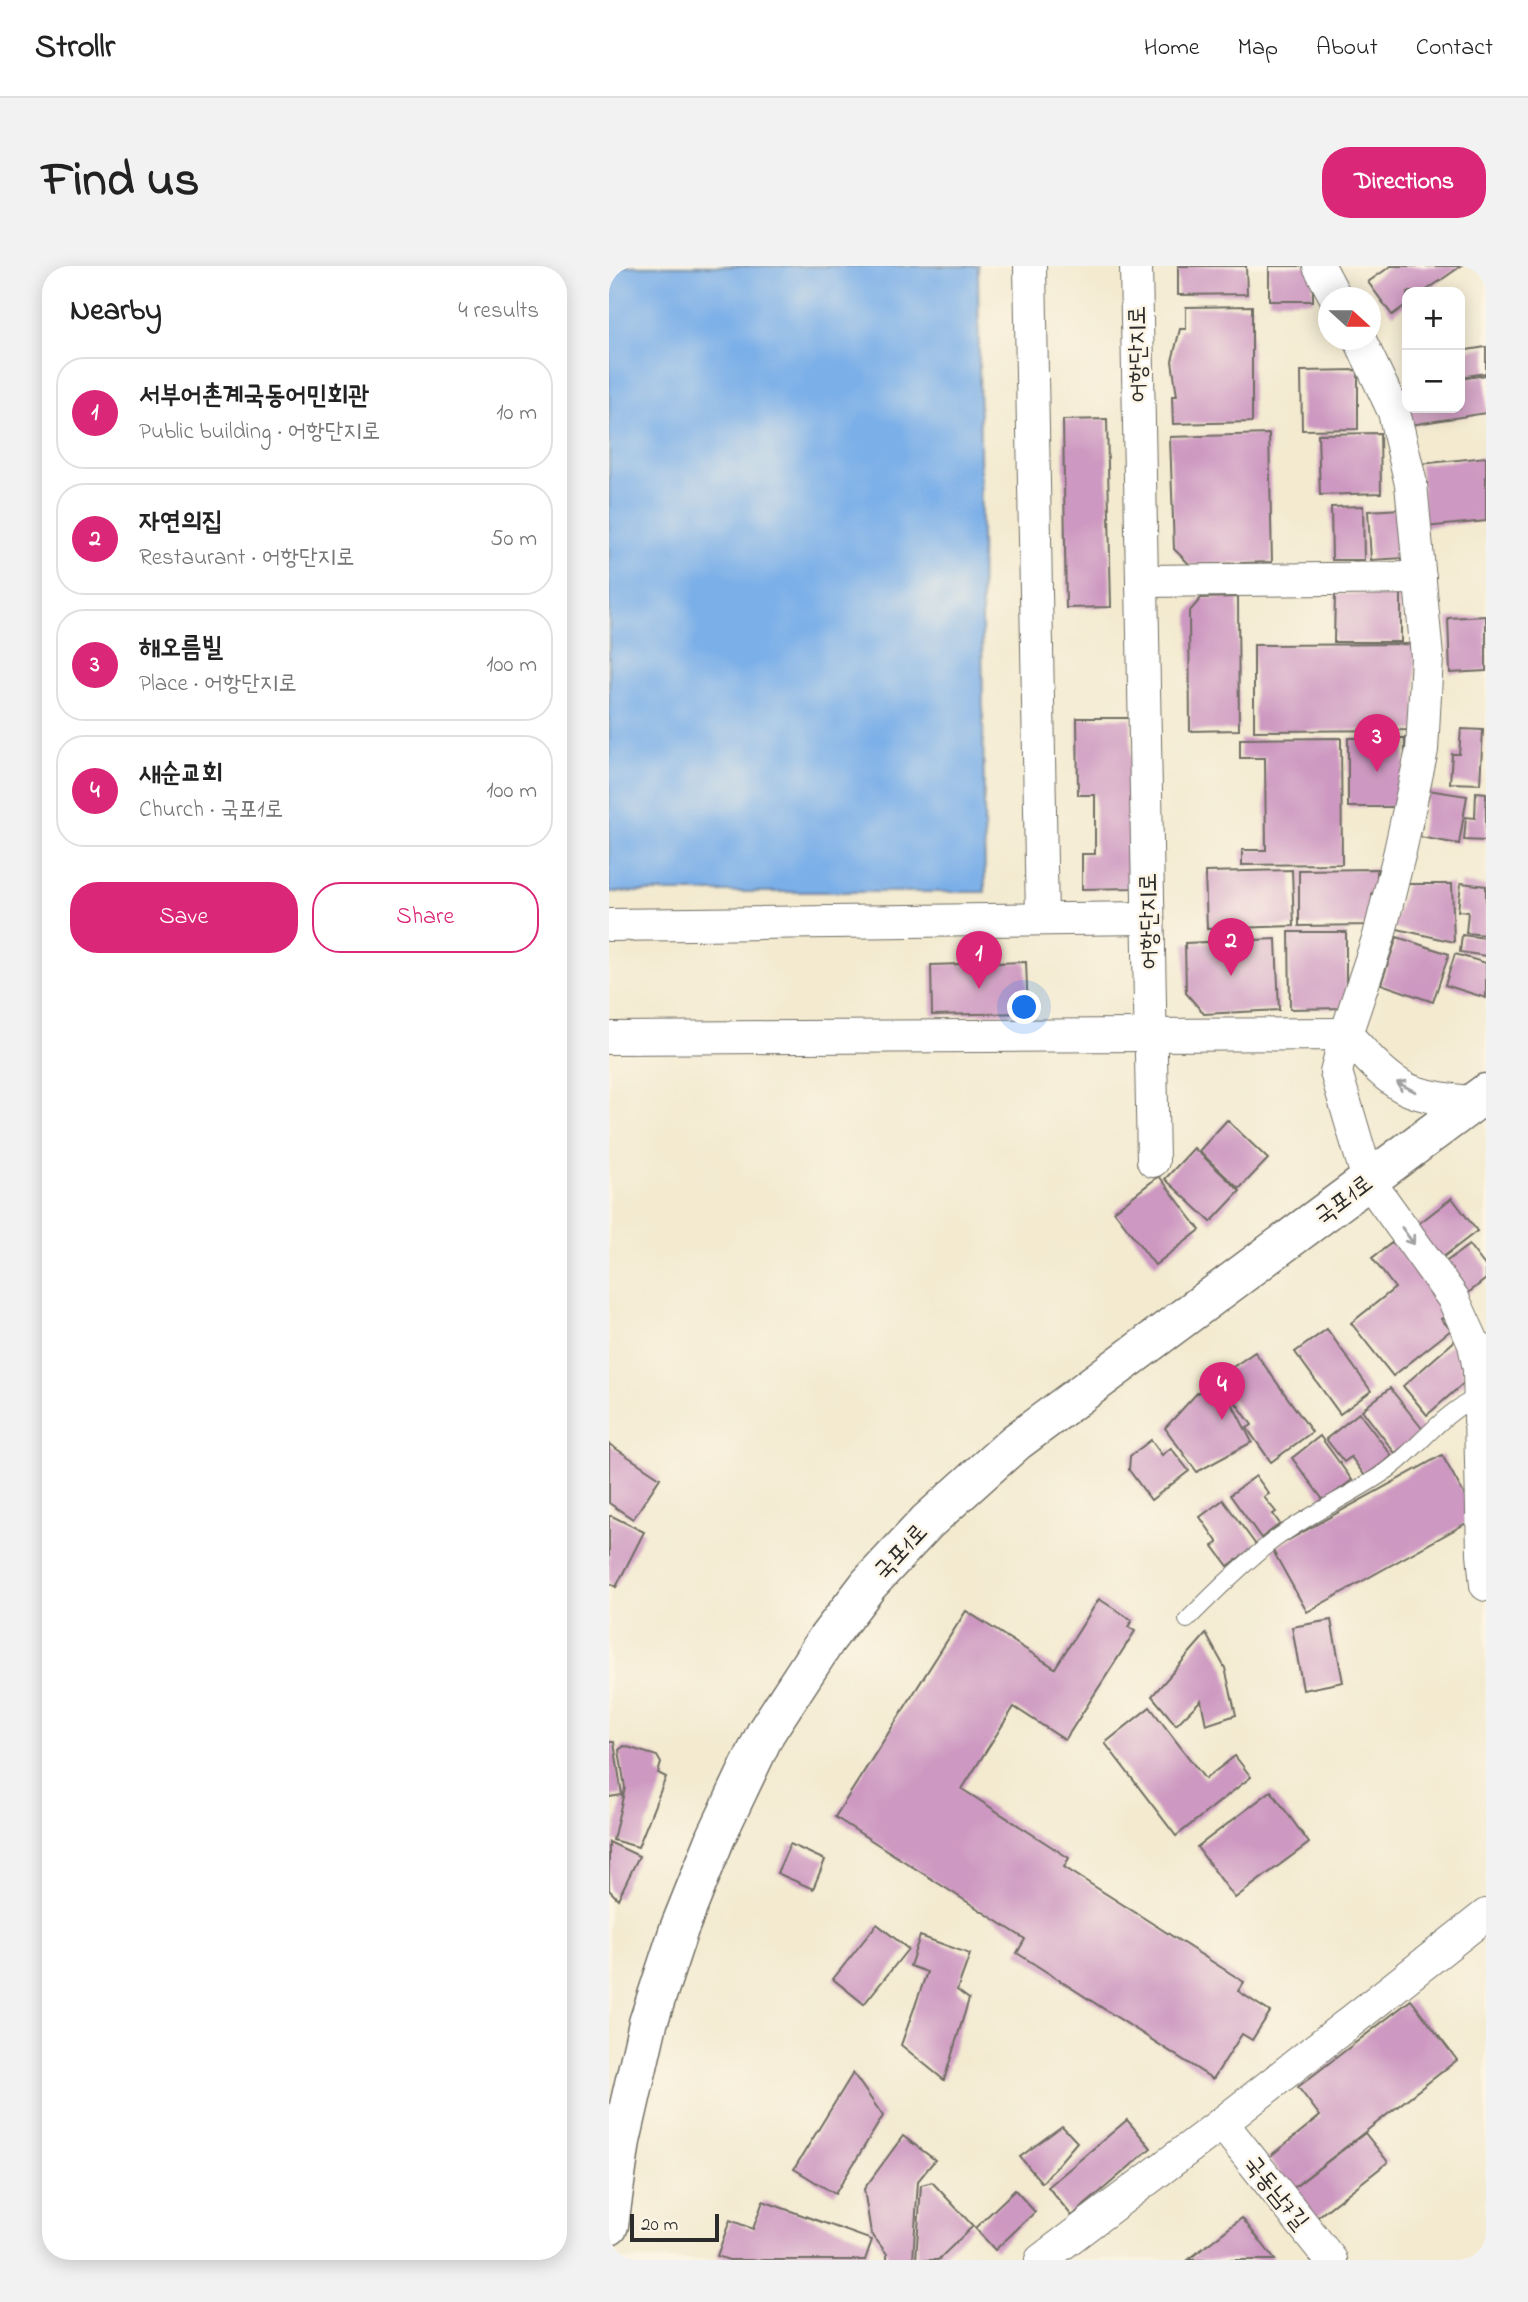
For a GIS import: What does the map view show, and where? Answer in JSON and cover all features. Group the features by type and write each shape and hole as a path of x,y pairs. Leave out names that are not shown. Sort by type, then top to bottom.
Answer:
{"street":[{"path":"1030,266 1042,919"},
{"name":"어항단지로","path":"1136,266 1153,1161"},
{"path":"1319,266 1330,287"},
{"path":"1365,350 1394,412 1411,484 1427,657 1422,750 1379,936 1337,1064 1337,1079 1368,1180 1453,1298 1474,1344 1479,1383 1486,1585"},
{"path":"1142,581 1420,578"},
{"path":"609,925 1148,918"},
{"path":"609,1038 1346,1034 1384,1073 1406,1088 1431,1096 1479,1098"},
{"name":"국포1로","path":"609,2225 621,2141 648,2023 679,1930 716,1837 766,1732 826,1640 869,1584 927,1522 1016,1442 1479,1098"},
{"path":"1479,1383 1486,1325"},
{"path":"1041,2260 1222,2123 1486,1915"},
{"name":"국동남7길","path":"1222,2123 1331,2260"}],"lane":[{"path":"1187,1620 1241,1568 1275,1540 1389,1469 1429,1436 1479,1383"}],"water":[{"path":"609,266 978,266 985,892 609,892"}],"building":[{"path":"1178,266 1246,266 1247,294 1178,295"},
{"path":"1269,266 1313,266 1313,301 1269,301"},
{"path":"1391,266 1461,266 1431,287 1402,287 1402,308 1392,315 1381,300 1381,287 1372,287 1368,282"},
{"path":"1252,306 1252,422 1173,424 1172,396 1177,396 1172,361 1180,329 1186,329 1186,307"},
{"path":"1486,347 1486,373 1465,376 1465,350"},
{"path":"1358,370 1358,429 1302,430 1301,371"},
{"path":"1486,375 1486,413 1410,425 1408,413 1465,413 1465,378"},
{"path":"1107,419 1111,607 1066,608 1063,420"},
{"path":"1380,433 1381,493 1320,495 1318,434"},
{"path":"1269,434 1272,562 1190,565 1174,549 1170,437"},
{"path":"1486,457 1486,521 1425,527 1420,464"},
{"path":"1363,506 1364,560 1332,560 1331,507"},
{"path":"1402,509 1404,558 1371,560 1368,511"},
{"path":"1335,594 1401,594 1401,642 1334,642"},
{"path":"1238,597 1239,730 1190,731 1189,612 1201,598"},
{"path":"1486,616 1486,671 1450,673 1448,618"},
{"path":"1415,644 1416,730 1254,731 1254,645"},
{"path":"1077,718 1131,718 1132,888 1082,889 1082,854 1095,854 1095,795 1078,795"},
{"path":"1461,729 1483,730 1480,784 1450,783 1452,754 1459,754"},
{"path":"1341,738 1342,864 1242,865 1242,850 1266,850 1265,758 1240,758 1240,739"},
{"path":"1348,738 1405,738 1405,807 1348,807"},
{"path":"1428,790 1467,796 1459,844 1420,837"},
{"path":"1476,792 1486,793 1486,841 1464,840 1466,817 1475,818"},
{"path":"1377,869 1377,893 1372,893 1372,925 1299,926 1299,870"},
{"path":"1292,870 1294,926 1207,929 1205,872"},
{"path":"1461,883 1486,886 1486,935 1466,933 1468,912 1458,911"},
{"path":"1406,884 1452,884 1454,942 1393,928"},
{"path":"1289,932 1346,932 1346,1008 1290,1009"},
{"path":"1462,935 1486,938 1486,956 1460,952"},
{"path":"1397,937 1449,954 1433,1002 1381,984"},
{"path":"1276,939 1279,1010 1204,1014 1186,993 1185,943"},
{"path":"1455,954 1486,963 1486,998 1445,985"},
{"path":"1026,962 1028,1013 932,1015 931,965"},
{"path":"1227,1120 1268,1159 1239,1189 1199,1151"},
{"path":"1194,1148 1240,1191 1211,1222 1165,1179"},
{"path":"1159,1176 1200,1230 1155,1265 1114,1211"},
{"path":"1452,1198 1477,1231 1438,1261 1413,1228"},
{"path":"1393,1242 1449,1313 1441,1319 1451,1330 1393,1376 1351,1323 1395,1288 1372,1258"},
{"path":"1469,1245 1486,1267 1486,1279 1463,1297 1440,1266"},
{"path":"1327,1329 1371,1391 1340,1414 1295,1352"},
{"path":"1458,1338 1465,1382 1427,1415 1403,1386"},
{"path":"1255,1352 1312,1432 1271,1462 1247,1428 1252,1425 1223,1385 1232,1379 1227,1371"},
{"path":"1390,1388 1424,1431 1395,1453 1362,1410"},
{"path":"1198,1392 1226,1392 1252,1442 1197,1472 1165,1428"},
{"path":"1359,1413 1392,1456 1365,1476 1351,1457 1344,1462 1326,1439"},
{"path":"1320,1436 1352,1480 1324,1501 1292,1458"},
{"path":"1151,1440 1162,1455 1171,1448 1189,1471 1151,1500 1129,1470 1130,1456"},
{"path":"609,1444 660,1478 633,1519 609,1503"},
{"path":"1442,1455 1477,1517 1307,1612 1272,1549"},
{"path":"1256,1476 1269,1494 1264,1497 1276,1512 1273,1514 1280,1524 1261,1538 1230,1495"},
{"path":"1223,1500 1256,1545 1228,1566 1213,1546 1218,1543 1200,1517"},
{"path":"609,1516 644,1532 616,1587 609,1583"},
{"path":"1099,1599 1132,1620 1128,1627 1135,1631 1065,1740 1014,1707 962,1789 1069,1858 1064,1867 1244,1982 1238,1991 1270,2012 1252,2040 1242,2034 1213,2079 1017,1953 1025,1939 835,1817 966,1611 1055,1668"},
{"path":"1331,1620 1343,1682 1303,1690 1292,1627"},
{"path":"1206,1634 1225,1668 1236,1715 1206,1725 1201,1700 1176,1725 1152,1696"},
{"path":"1150,1707 1205,1779 1235,1756 1251,1777 1176,1836 1105,1743"},
{"path":"609,1742 614,1742 622,1795 609,1797"},
{"path":"624,1746 657,1756 661,1763 658,1773 666,1777 638,1847 613,1840 625,1788 619,1750"},
{"path":"1271,1791 1309,1843 1235,1898 1197,1847"},
{"path":"609,1842 639,1856 618,1899 609,1890"},
{"path":"790,1844 825,1860 813,1889 777,1873"},
{"path":"877,1924 908,1949 864,2004 833,1979"},
{"path":"920,1936 970,1954 957,1990 969,1999 944,2080 901,2045 927,1972 910,1966"},
{"path":"1411,2000 1457,2060 1292,2189 1268,2158 1320,2116 1298,2087"},
{"path":"853,2073 883,2116 835,2194 794,2169"},
{"path":"1127,2120 1151,2148 1072,2216 1048,2187"},
{"path":"1062,2126 1077,2142 1042,2183 1020,2157"},
{"path":"1365,2133 1388,2162 1315,2219 1292,2189"},
{"path":"903,2136 935,2160 918,2181 913,2260 887,2260 887,2254 871,2233 864,2189"},
{"path":"932,2182 973,2226 938,2260 916,2260 921,2185"},
{"path":"1015,2190 1035,2212 995,2250 975,2228"},
{"path":"763,2201 872,2240 865,2260 729,2260 717,2256 730,2220 753,2229"},
{"path":"1242,2218 1275,2260 1188,2260"}],"place":[{"name":"해오름빌","path":"1377,772"},
{"name":"자연의집","path":"1231,976"},
{"name":"서부어촌계국동어민회관","path":"979,989"},
{"name":"새순교회","path":"1222,1420"}]}
